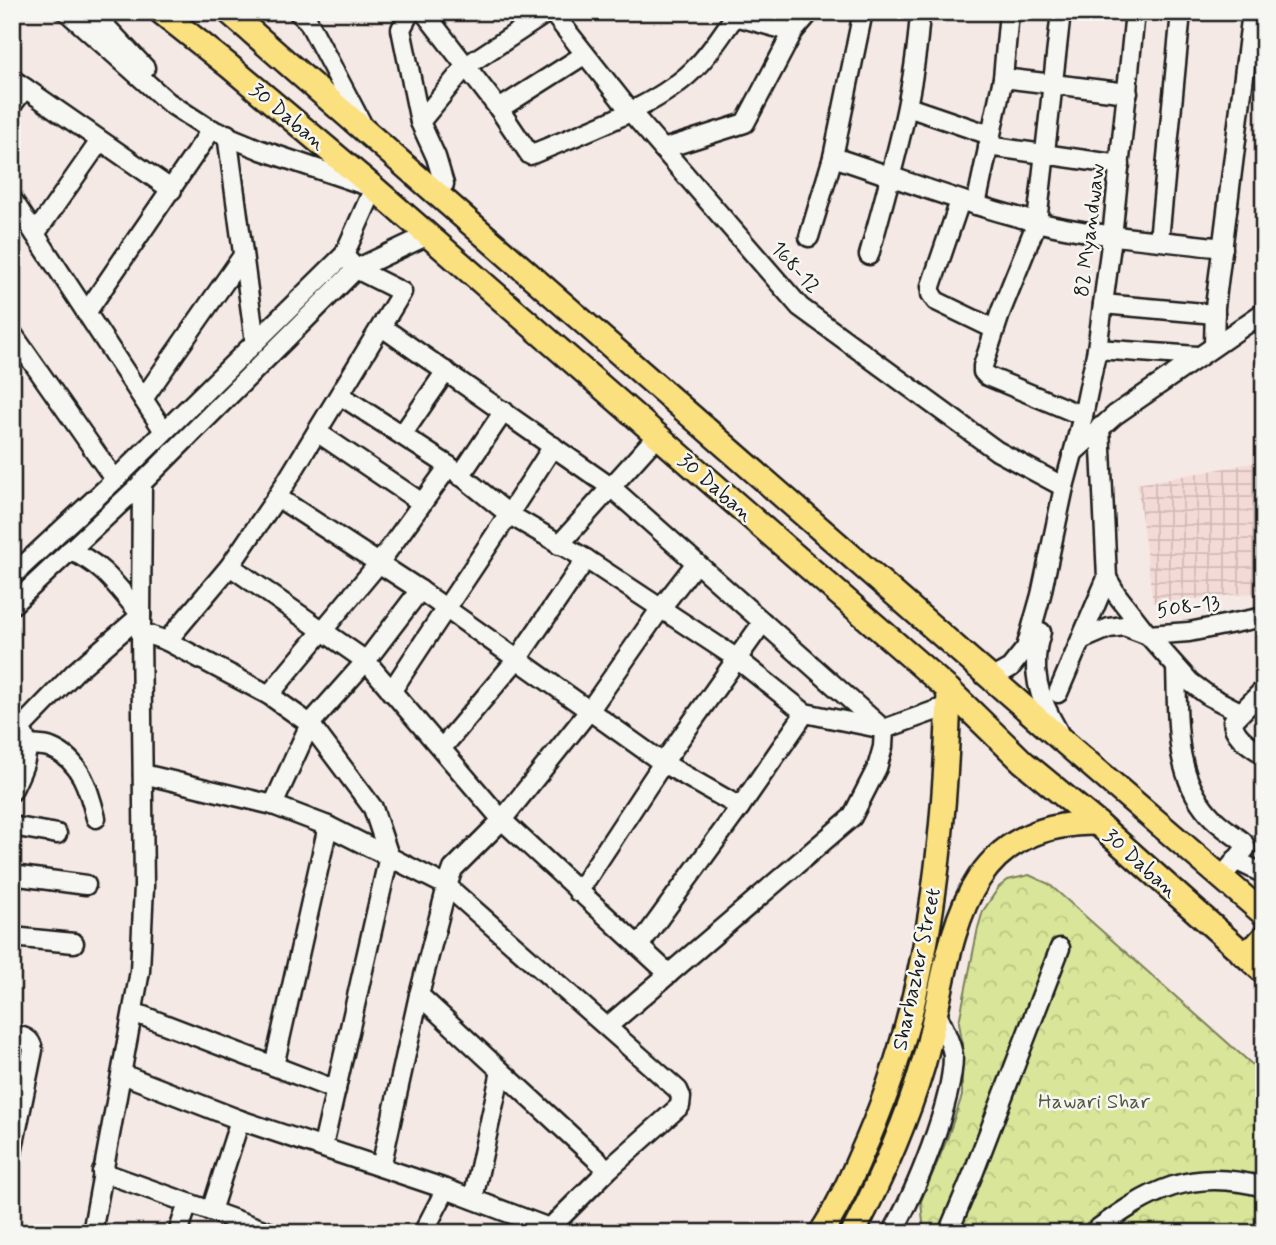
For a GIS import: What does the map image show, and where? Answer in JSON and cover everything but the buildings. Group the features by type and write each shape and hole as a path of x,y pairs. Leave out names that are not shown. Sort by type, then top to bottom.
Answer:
{"main road":[{"name":"30 Daban","path":"161,12 373,188 657,436 949,698 1097,823 1264,972"},
{"name":"30 Daban","path":"229,12 1064,742 1228,869 1264,914"},
{"path":"567,358 577,360 591,352 596,338 592,327"},
{"path":"601,388 600,377 609,363 620,359 631,361"},
{"name":"Sharbazher Street","path":"821,1233 851,1177 875,1123 909,1017 924,949 938,859 949,698"},
{"name":"Sharbazher Street","path":"853,1233 899,1133 922,1066 962,908 979,876 1014,843 1045,829 1097,823"},
{"path":"1242,953 1264,937"}],"street":[{"path":"12,576 115,480 344,255 373,188 261,150 193,118 168,102 67,12"},
{"path":"92,12 193,118"},
{"path":"410,12 401,29 420,122 436,157 444,184 436,191"},
{"path":"424,12 499,109 530,155 631,111 670,88 699,65 735,13 793,32"},
{"path":"420,122 466,66 550,12"},
{"name":"168-12","path":"550,12 663,149 800,307 997,452 1064,488"},
{"path":"663,149 745,123 793,32 810,12"},
{"path":"808,237 833,157 863,12"},
{"path":"869,255 908,107 919,39 920,12"},
{"path":"994,329 936,301 931,294 931,286 968,203 989,140 1003,78 1009,12"},
{"path":"1061,12 1037,222 994,329 983,372 1083,416"},
{"name":"82 Myandwaw","path":"1075,450 1097,349 1112,237 1135,12"},
{"path":"1159,240 1181,12"},
{"path":"1213,345 1252,12"},
{"path":"300,15 364,128"},
{"path":"499,109 584,55"},
{"path":"1003,78 1128,93"},
{"path":"12,105 18,84 172,190"},
{"path":"908,107 989,140 1045,154 1120,166"},
{"path":"86,313 172,190 220,132"},
{"path":"220,132 255,342"},
{"path":"34,234 100,141"},
{"path":"833,157 968,203 1037,222 1112,237 1223,248"},
{"path":"14,206 164,431"},
{"path":"12,605 142,483 356,269 426,236"},
{"path":"167,641 230,566 277,497 401,292 356,269 344,255"},
{"path":"143,399 242,257"},
{"path":"1103,304 1215,314"},
{"path":"992,678 1010,668 1026,648 1075,450 1100,427 1197,356 1264,312"},
{"path":"382,327 612,488 884,729"},
{"path":"12,333 115,480"},
{"path":"1097,349 1197,356"},
{"path":"402,435 446,371"},
{"path":"340,395 454,471 510,515 662,607 736,658 805,713 884,729 949,698"},
{"path":"269,695 379,563 422,503 454,471 504,411"},
{"path":"1058,693 1107,578 1100,427"},
{"path":"317,432 422,503"},
{"path":"559,545 657,436"},
{"path":"391,692 553,446"},
{"path":"1064,742 1044,707 1035,667 1039,639 1052,597 1073,499 1075,450"},
{"path":"92,1233 139,971 144,886 142,483"},
{"path":"277,497 445,607 663,763 740,807"},
{"path":"69,551 84,556 97,565 141,623 167,641 269,695 310,723 373,808 388,856 323,1146"},
{"path":"442,748 518,658 586,559"},
{"path":"381,1167 419,995 453,869 502,820 589,711 696,563"},
{"path":"230,566 366,661 502,820 668,974"},
{"path":"1107,578 1117,595 1175,668 1209,696 1240,712"},
{"path":"273,805 310,723 366,661 420,590"},
{"name":"508-13","path":"1081,640 1109,628 1124,626 1148,635 1189,632 1264,617"},
{"path":"578,892 663,763 763,622"},
{"path":"12,791 22,771 18,733 75,672 141,623"},
{"path":"1175,668 1179,752 1187,780 1209,815 1243,842 1246,848 1228,869"},
{"path":"1264,690 1233,721 1237,734 1264,755"},
{"path":"639,946 805,713"},
{"path":"608,1026 852,817 877,768 883,747 884,729"},
{"path":"18,733 69,760 86,781 96,818"},
{"path":"122,1074 240,1121 323,1146 446,1189 547,1230 608,1170 680,1106 681,1097 678,1090 608,1026 447,886 328,826 273,805 143,774"},
{"path":"12,826 57,834"},
{"path":"274,1066 328,826"},
{"path":"1228,869 1264,874"},
{"path":"12,875 86,886"},
{"path":"12,937 74,943"},
{"path":"948,1233 1060,948"},
{"path":"419,995 608,1170"},
{"path":"892,1233 938,1126 950,1083 953,1054 936,1011"},
{"path":"133,1012 336,1090"},
{"path":"12,1035 26,1038 33,1051 12,1153"},
{"path":"473,1199 501,1071"},
{"path":"211,1211 240,1121"},
{"path":"102,1172 272,1233"},
{"path":"1092,1233 1140,1200 1167,1187 1198,1179 1226,1180 1264,1187"},
{"path":"424,1233 446,1189"},
{"path":"178,1233 188,1203"},
{"path":"902,1215 908,1233"}],"shaded area":[{"path":"1264,461 1264,592 1153,603 1137,484"}],"green space":[{"name":"Hawari Shar","path":"1029,875 1049,884 1264,1075 1264,1233 924,1233 921,1201 962,1096 962,1042 959,1022 978,928 983,911 999,887 1008,880"}]}
